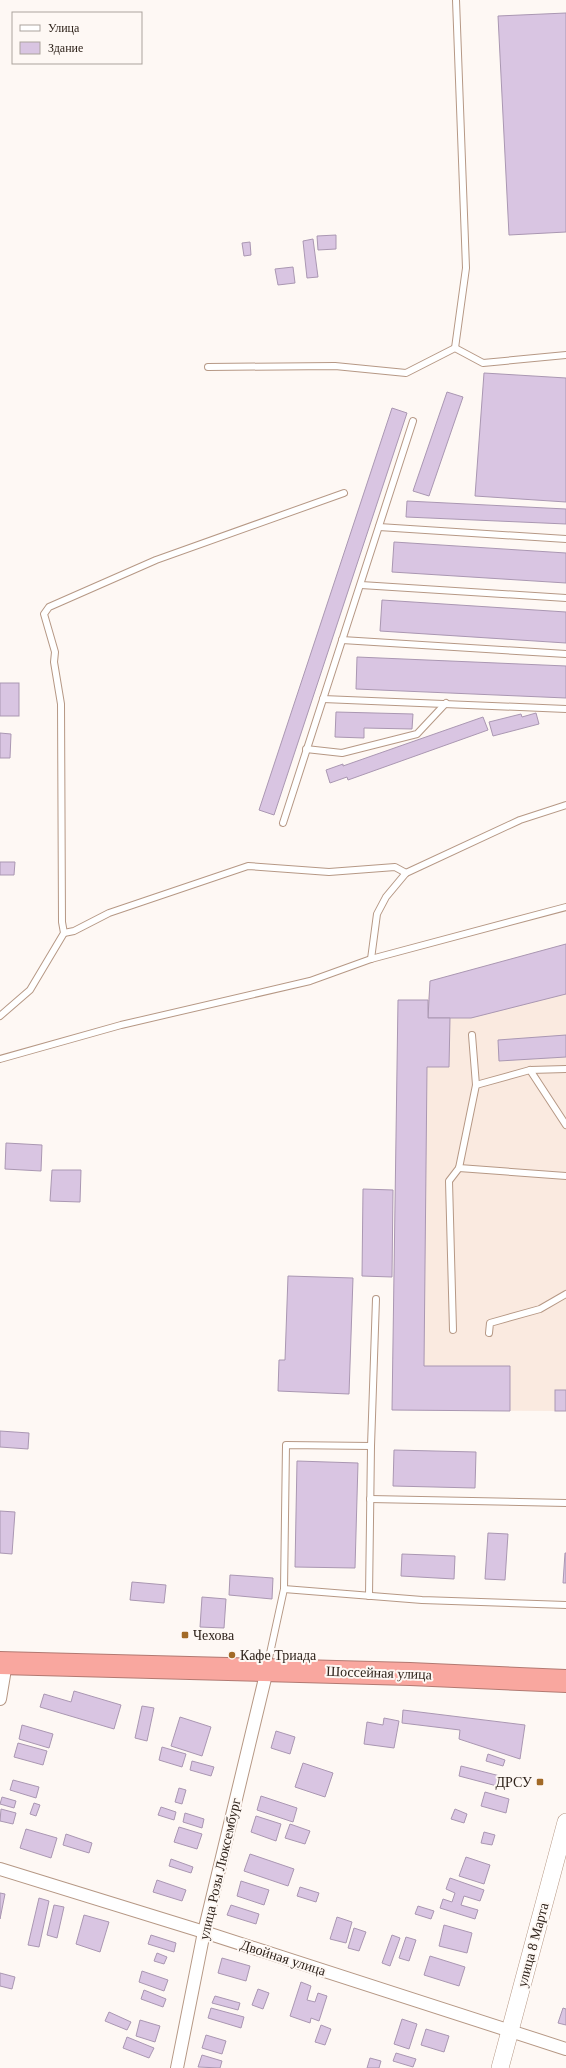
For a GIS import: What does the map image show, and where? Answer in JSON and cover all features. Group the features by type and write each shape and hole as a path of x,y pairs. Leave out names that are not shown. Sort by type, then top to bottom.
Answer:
{"highway":[{"name":"Шоссейная улица","path":"3,1663 410,1674 566,1681"}],"main road":[{"name":"улица 8 Марта","path":"500,2068 566,1822"}],"street":[{"path":"0,1699 3,1663"},
{"name":"улица Розы Люксембург","path":"178,2068 204,1932 267,1670"},
{"name":"Двойная улица","path":"0,1869 204,1932 566,2049"}],"lane":[{"path":"455,348 466,268 456,0"},
{"path":"455,348 483,363 566,355"},
{"path":"208,366 335,366 406,372 455,348"},
{"path":"283,823 414,421"},
{"path":"0,1016 30,990 64,933 62,922 61,704 54,662 55,652 44,614 49,607 156,560 344,493"},
{"path":"379,527 566,539"},
{"path":"361,585 566,598"},
{"path":"342,640 566,654"},
{"path":"323,699 566,708"},
{"path":"306,750 342,753 417,734 446,704"},
{"path":"371,959 377,914 386,897 406,873 520,820 566,805"},
{"path":"64,933 74,931 109,913 248,866 329,872 395,867 406,873"},
{"path":"0,1058 121,1025 310,981 371,959 566,906"},
{"path":"453,1330 449,1181 459,1168 476,1085 472,1035"},
{"path":"476,1085 530,1070 566,1069"},
{"path":"530,1070 566,1126"},
{"path":"459,1168 566,1176"},
{"path":"489,1333 490,1323 540,1310 566,1294"},
{"path":"369,1596 371,1446 376,1299"},
{"path":"267,1670 284,1589 286,1445 371,1446"},
{"path":"370,1499 566,1503"},
{"path":"284,1589 422,1600 566,1605"}],"shaded area":[{"path":"566,944 566,1411 392,1410 398,1000 428,1000 430,981"}],"building":[{"path":"566,13 566,232 509,235 498,16"},
{"path":"336,235 336,249 318,250 317,236"},
{"path":"313,239 318,277 307,278 303,241"},
{"path":"250,242 251,255 244,256 242,243"},
{"path":"293,267 295,283 278,285 275,269"},
{"path":"484,373 566,378 566,502 475,496"},
{"path":"447,392 463,397 429,496 413,491"},
{"path":"392,408 407,413 274,815 259,810"},
{"path":"407,501 566,509 566,524 406,517"},
{"path":"394,542 566,553 566,583 392,572"},
{"path":"382,600 566,612 566,643 380,631"},
{"path":"357,657 566,666 566,698 356,689"},
{"path":"0,683 19,683 19,716 0,716"},
{"path":"336,712 413,714 412,729 364,728 364,738 335,737"},
{"path":"536,713 539,724 493,736 489,722 521,714 522,717"},
{"path":"483,717 488,730 348,780 347,777 330,783 326,770 343,764 343,766"},
{"path":"0,733 11,734 10,758 0,758"},
{"path":"0,862 15,862 14,875 0,875"},
{"path":"566,944 566,994 471,1018 428,1018 430,981"},
{"path":"398,1000 428,1000 428,1018 450,1018 449,1067 427,1067 424,1366 510,1366 510,1411 392,1410"},
{"path":"566,1035 566,1057 499,1061 498,1040"},
{"path":"6,1143 42,1145 41,1171 5,1169"},
{"path":"52,1170 81,1170 80,1202 50,1201"},
{"path":"363,1189 393,1190 392,1277 362,1276"},
{"path":"288,1276 353,1278 349,1394 278,1391 279,1360 285,1360"},
{"path":"555,1390 566,1390 566,1411 555,1411"},
{"path":"0,1431 29,1433 28,1449 0,1447"},
{"path":"394,1450 476,1452 475,1488 393,1486"},
{"path":"297,1461 358,1463 355,1568 295,1567"},
{"path":"0,1511 15,1512 12,1554 0,1553"},
{"path":"488,1533 508,1534 505,1580 485,1579"},
{"path":"565,1553 566,1583 563,1583"},
{"path":"402,1554 455,1556 454,1579 401,1576"},
{"path":"230,1575 273,1578 272,1599 229,1595"},
{"path":"132,1582 166,1585 164,1603 130,1600"},
{"path":"202,1597 226,1599 224,1628 200,1627"},
{"path":"74,1691 121,1705 114,1729 40,1707 44,1694 71,1702"},
{"path":"142,1706 154,1708 147,1741 135,1738"},
{"path":"403,1710 525,1725 520,1759 459,1739 460,1730 402,1723"},
{"path":"180,1717 211,1727 202,1756 171,1746"},
{"path":"384,1718 399,1721 394,1748 364,1744 367,1722 383,1725"},
{"path":"22,1725 53,1734 49,1748 19,1739"},
{"path":"276,1731 295,1737 290,1754 271,1748"},
{"path":"18,1743 47,1751 43,1765 14,1757"},
{"path":"162,1747 186,1754 182,1767 159,1760"},
{"path":"488,1754 505,1760 503,1766 486,1761"},
{"path":"192,1761 214,1767 211,1776 190,1770"},
{"path":"303,1763 333,1773 325,1797 295,1787"},
{"path":"461,1766 500,1776 497,1786 459,1776"},
{"path":"13,1780 39,1787 36,1798 10,1790"},
{"path":"179,1788 186,1790 182,1804 175,1802"},
{"path":"485,1792 509,1799 506,1813 481,1806"},
{"path":"261,1796 297,1808 293,1822 257,1810"},
{"path":"2,1797 16,1801 14,1808 0,1804"},
{"path":"34,1803 40,1805 36,1816 30,1814"},
{"path":"161,1807 176,1812 174,1820 158,1815"},
{"path":"1,1809 16,1813 13,1824 0,1821"},
{"path":"455,1809 467,1814 464,1823 451,1819"},
{"path":"185,1813 204,1819 202,1828 183,1822"},
{"path":"256,1816 281,1824 276,1841 251,1832"},
{"path":"290,1824 310,1831 305,1844 285,1838"},
{"path":"179,1827 202,1834 197,1849 174,1842"},
{"path":"26,1829 57,1838 51,1858 20,1848"},
{"path":"484,1832 495,1835 492,1845 481,1843"},
{"path":"66,1834 92,1843 89,1853 63,1845"},
{"path":"250,1854 294,1869 288,1886 244,1871"},
{"path":"466,1857 490,1865 484,1884 459,1876"},
{"path":"171,1859 193,1867 191,1873 169,1866"},
{"path":"450,1878 484,1890 480,1901 464,1896 461,1905 478,1910 475,1919 440,1908 443,1899 452,1902 455,1893 446,1889"},
{"path":"157,1880 186,1890 182,1901 153,1892"},
{"path":"241,1881 269,1890 264,1905 237,1896"},
{"path":"300,1887 319,1893 316,1902 297,1896"},
{"path":"0,1893 5,1894 0,1919"},
{"path":"39,1898 49,1901 39,1947 28,1945"},
{"path":"54,1905 64,1907 57,1938 47,1935"},
{"path":"231,1905 259,1914 256,1924 227,1915"},
{"path":"418,1906 434,1911 431,1919 415,1914"},
{"path":"84,1915 109,1922 100,1952 76,1944"},
{"path":"337,1917 352,1922 346,1943 330,1939"},
{"path":"444,1925 472,1933 467,1953 439,1946"},
{"path":"354,1928 366,1932 359,1951 348,1948"},
{"path":"151,1935 176,1943 174,1952 148,1944"},
{"path":"392,1935 400,1938 390,1966 382,1963"},
{"path":"406,1937 416,1940 409,1961 399,1958"},
{"path":"157,1953 167,1957 164,1964 154,1961"},
{"path":"430,1956 465,1967 459,1986 424,1975"},
{"path":"222,1958 250,1966 246,1981 218,1973"},
{"path":"142,1971 168,1980 164,1991 139,1982"},
{"path":"0,1973 15,1977 12,1989 0,1986"},
{"path":"301,1982 311,1986 307,2000 315,2002 318,1993 327,1996 319,2021 311,2018 310,2023 290,2016"},
{"path":"258,1989 269,1993 263,2009 252,2005"},
{"path":"144,1990 166,1999 163,2007 141,1999"},
{"path":"215,1996 240,2003 238,2010 212,2003"},
{"path":"211,2008 244,2017 241,2028 208,2018"},
{"path":"563,2008 566,2009 566,2025 558,2023"},
{"path":"109,2012 131,2022 127,2030 105,2021"},
{"path":"402,2019 417,2024 409,2049 394,2044"},
{"path":"140,2020 160,2026 155,2042 136,2036"},
{"path":"321,2025 331,2029 325,2045 315,2042"},
{"path":"426,2029 449,2036 444,2052 421,2045"},
{"path":"206,2035 226,2041 222,2054 202,2048"},
{"path":"127,2037 154,2048 149,2058 123,2048"},
{"path":"396,2053 416,2059 413,2067 393,2061"},
{"path":"202,2055 222,2061 220,2068 198,2067"},
{"path":"370,2058 381,2061 379,2068 367,2068"}],"place":[{"name":"Чехова","path":"185,1635"},
{"name":"Кафе Триада","path":"232,1655"},
{"name":"ДРСУ","path":"540,1782"}]}
